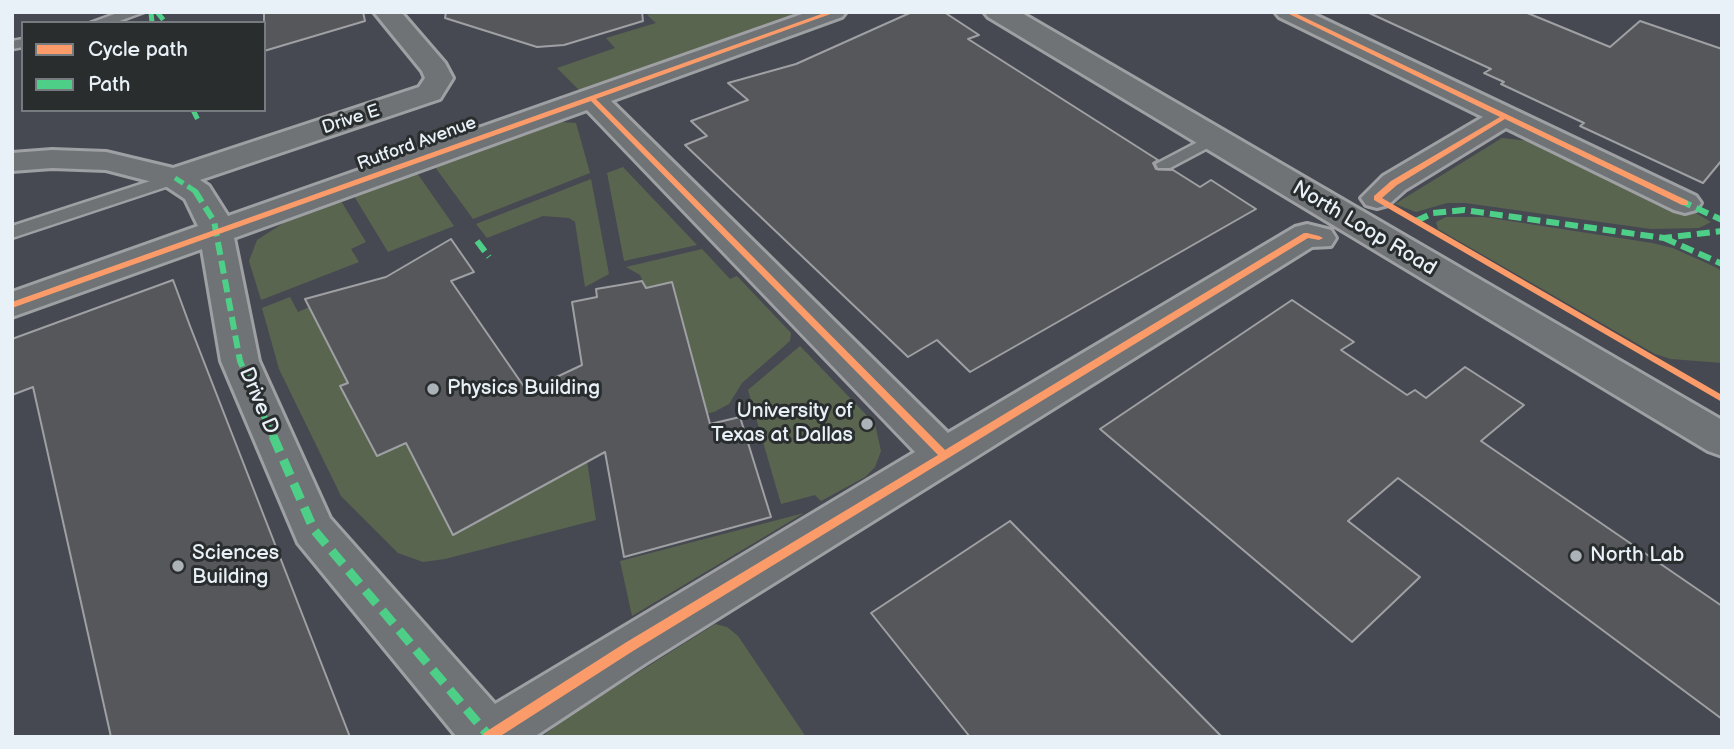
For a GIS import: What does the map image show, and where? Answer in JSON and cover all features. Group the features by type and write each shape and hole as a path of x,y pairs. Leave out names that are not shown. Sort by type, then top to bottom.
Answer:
{"street":[{"name":"Drive E","path":"175,178 430,93 439,78 435,69 387,12"},
{"name":"Rutford Avenue","path":"12,305 833,12"},
{"path":"1288,12 1685,203"},
{"name":"North Loop Road","path":"1003,13 1722,440"},
{"path":"592,98 944,454"},
{"path":"1377,198 1394,183 1506,116"},
{"name":"Drive D","path":"12,162 52,159 106,161 175,178 198,193 205,203 216,233 240,360 314,530 488,736"},
{"path":"488,736 944,454 1307,235 1319,238"}],"lane":[{"path":"104,21 137,12"},
{"path":"1164,164 1213,139"},
{"path":"12,232 175,178"}],"shaded area":[{"name":"University of Texas at Dallas","path":"12,12 1722,12 1722,737 12,737"}],"green space":[{"path":"654,12 806,12 580,91 557,68 615,48 606,38 656,23 647,15"},
{"path":"560,122 576,123 590,173 473,219 435,167"},
{"path":"1502,138 1537,142 1684,206 1711,222 1699,228 1651,229 1465,203 1447,203 1416,212 1395,204"},
{"path":"623,167 697,245 624,261 607,173"},
{"path":"417,173 454,226 388,252 354,196"},
{"path":"591,179 609,274 585,287 575,222 569,218 543,216 487,238 476,224"},
{"path":"341,201 366,242 351,249 359,262 261,300 249,261 257,240 288,220"},
{"path":"1446,217 1484,217 1652,243 1673,248 1715,267 1722,271 1722,363 1671,359 1655,354 1438,229 1436,222"},
{"path":"702,249 730,279 737,276 791,333 790,341 742,383 729,404 714,412 620,434 704,402 672,283 646,288 640,275 626,267"},
{"path":"290,297 298,312 309,307 348,383 340,387 377,456 406,443 453,534 587,461 596,520 445,559 423,562 398,553 341,496 279,369 262,308"},
{"path":"800,346 875,424 881,451 875,467 865,477 821,501 815,495 781,504 748,390"},
{"path":"804,513 632,616 620,561"},
{"path":"715,624 727,627 738,636 806,737 542,737 566,718"}],"building":[{"path":"264,12 363,12 365,21 266,50"},
{"path":"446,12 642,12 643,21 564,45 537,47 445,18"},
{"path":"912,12 944,12 979,35 968,39 1158,160 1153,163 1156,169 1173,170 1200,187 1211,180 1256,209 970,372 937,340 908,357 685,145 707,136 691,121 748,100 728,83 796,64"},
{"path":"1367,12 1525,12 1610,47 1640,21 1722,49 1722,160 1703,183 1580,126 1584,123 1501,84 1504,82 1484,73 1491,69"},
{"name":"Physics Building","path":"451,239 474,272 451,281 527,391 582,365 572,302 597,297 596,289 642,281 646,288 672,282 710,424 740,417 771,517 624,557 605,452 453,535 406,443 377,456 340,386 348,383 305,299 386,277"},
{"name":"Sciences Building","path":"173,280 350,737 111,737 33,387 12,395 12,339"},
{"path":"1292,300 1354,342 1341,350 1407,395 1415,390 1426,398 1465,367 1524,405 1481,441 1722,606 1722,719 1398,478 1348,521 1420,577 1352,642 1100,429"},
{"path":"1010,521 1222,737 970,737 871,613"}],"marked path":[{"path":"151,12 152,21"},
{"path":"157,12 164,21"},
{"path":"194,112 198,120"},
{"path":"175,178 198,193 214,221 240,361 314,530 489,736"},
{"path":"1679,200 1722,220"},
{"path":"1416,221 1433,213 1464,210 1664,238 1722,231"},
{"path":"1664,238 1722,264"},
{"path":"477,241 489,257"}],"cycle path":[{"path":"12,305 833,12"},
{"path":"1288,12 1685,203"},
{"path":"592,98 944,455"},
{"path":"1506,116 1394,183 1377,198 1722,399"},
{"path":"488,737 629,647 1307,235 1319,238"}],"place":[{"name":"Physics Building","path":"433,389"},
{"name":"University of Texas at Dallas","path":"867,424"},
{"name":"North Lab","path":"1576,556"},
{"name":"Sciences Building","path":"178,566"}]}
